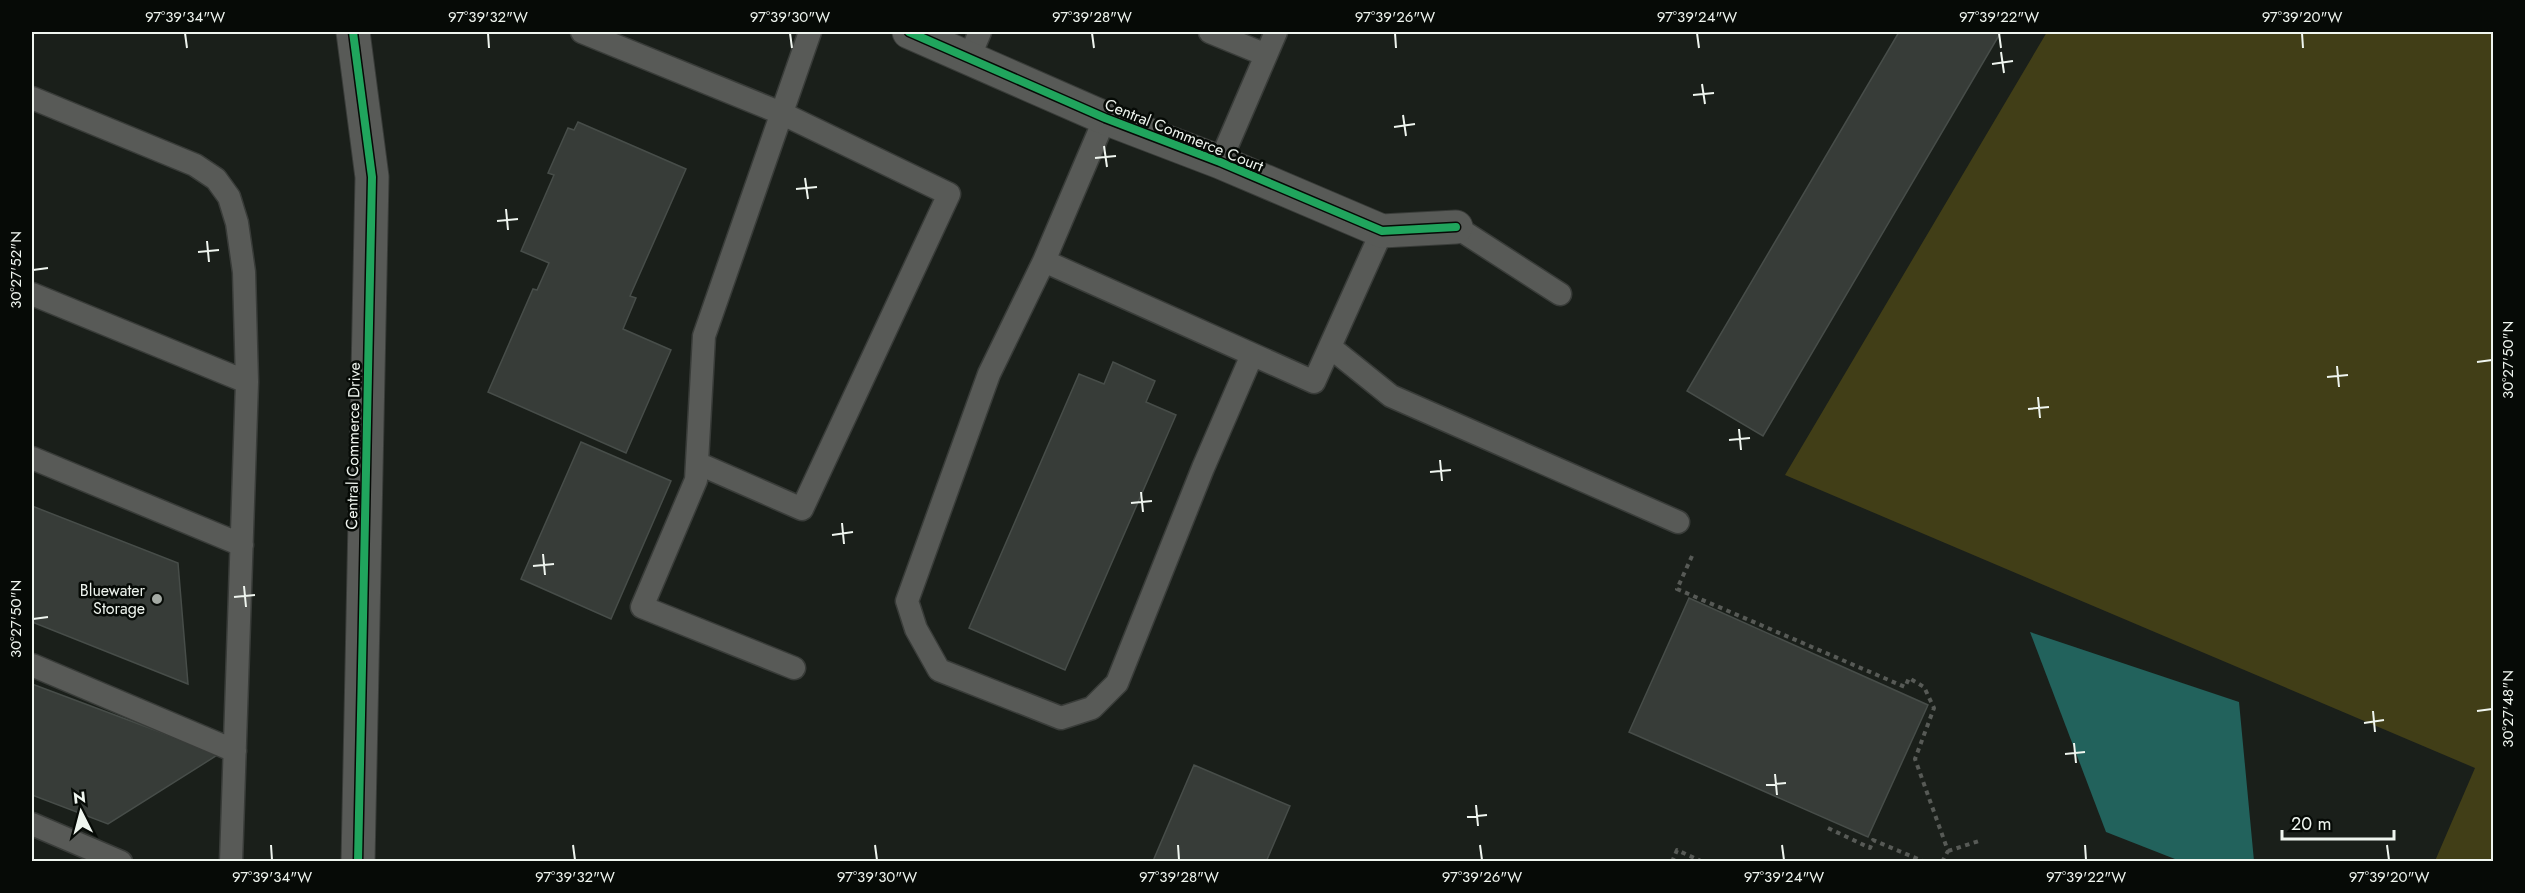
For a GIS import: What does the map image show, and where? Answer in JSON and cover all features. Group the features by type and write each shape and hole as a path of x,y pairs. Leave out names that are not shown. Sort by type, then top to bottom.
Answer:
{"street":[{"name":"Central Commerce Drive","path":"353,32 372,177 358,861"},
{"name":"Central Commerce Court","path":"909,32 974,45 1104,118 1220,162 1382,231 1456,227"}],"lane":[{"path":"582,32 781,113 949,194 802,509 697,463"},
{"path":"794,668 642,607 696,480 704,336 810,32"},
{"path":"1210,32 1266,55"},
{"path":"1220,162 1276,32"},
{"path":"32,98 195,165 216,179 229,197 237,223 244,272 247,382 231,861"},
{"path":"1104,118 1044,261 989,374 907,601 916,629 939,670 1061,718 1092,708 1117,683 1203,468 1252,355"},
{"path":"1456,227 1560,294"},
{"path":"1044,261 1314,382 1382,231"},
{"path":"32,294 247,382"},
{"path":"1330,347 1391,396 1678,522"},
{"path":"32,458 242,545"},
{"path":"32,664 235,751"},
{"path":"32,824 121,861"}],"path":[{"path":"1692,556 1677,589 1905,687 1909,678 1924,687 1934,708 1915,759 1948,851"},
{"path":"1828,828 1870,848 1873,840 1925,861"},
{"path":"1942,861 1948,851 1982,840"},
{"path":"1672,861 1677,850 1703,861"}],"shaded area":[{"path":"2047,32 2493,32 2493,861 2435,861 2475,768 1785,475"}],"water":[{"path":"2030,632 2239,702 2254,861 2180,861 2106,832"}],"building":[{"path":"1899,32 2001,32 1763,436 1687,391"},
{"path":"578,122 686,169 630,296 636,298 623,329 671,350 626,453 488,392 533,289 537,290 549,263 521,251 554,175 548,173 568,128 574,130"},
{"path":"1113,362 1155,381 1146,402 1176,415 1065,670 969,628 1079,374 1104,384"},
{"path":"581,442 671,481 611,619 521,579"},
{"path":"32,506 178,563 188,684 32,622"},
{"path":"1689,598 1928,705 1868,837 1629,732"},
{"path":"32,684 219,754 108,824 32,795"},
{"path":"1194,765 1290,806 1266,862 1153,861"}],"cycle path":[{"path":"353,32 372,177 358,862"},
{"path":"909,32 1105,118 1220,162 1382,231 1456,227"}],"place":[{"name":"Bluewater Storage","path":"157,599"}]}
